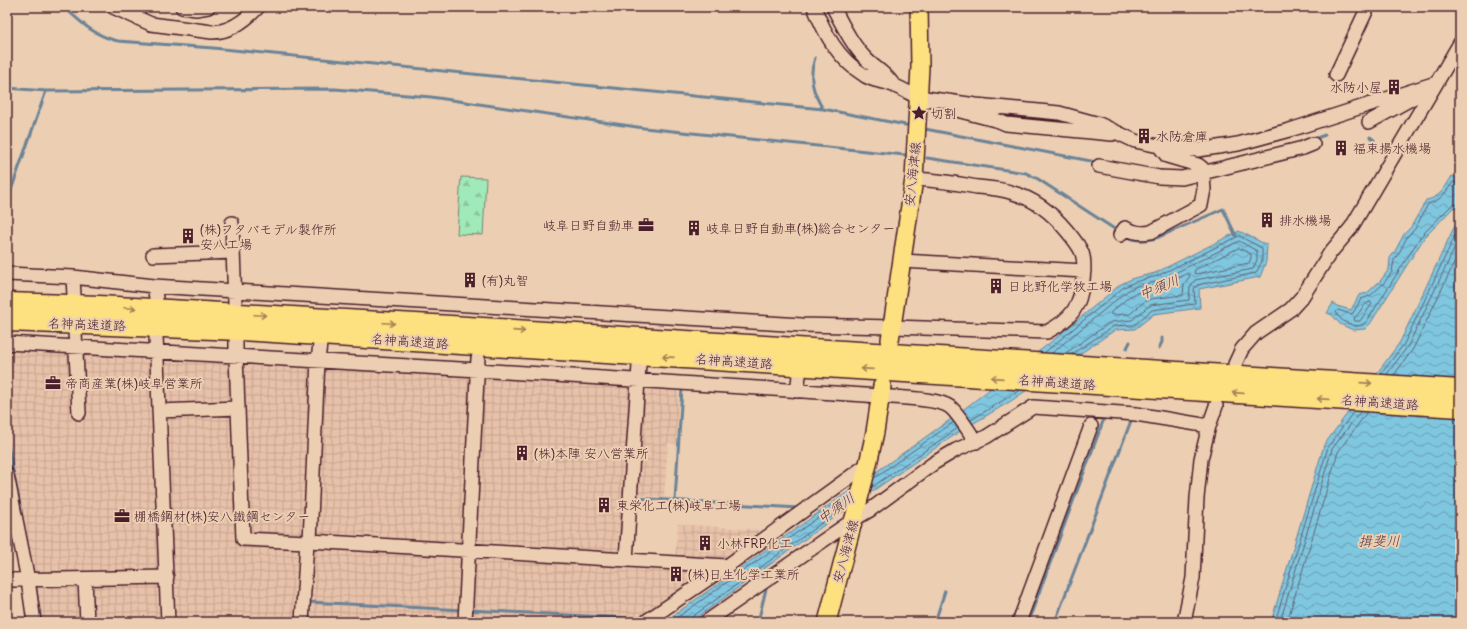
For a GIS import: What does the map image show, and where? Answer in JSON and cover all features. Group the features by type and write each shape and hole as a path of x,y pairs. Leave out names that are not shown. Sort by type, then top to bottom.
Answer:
{"highway":[{"path":"7,298 99,306"},
{"name":"名神高速道路","path":"7,303 99,306 451,326 1281,387 1460,407"},
{"name":"名神高速道路","path":"7,321 264,332 1281,387 1460,390"}],"main road":[{"name":"安八海津線","path":"891,333 914,179 920,53 919,7"},
{"name":"安八海津線","path":"827,622 867,468 875,432 881,391"}],"street":[{"path":"113,7 151,24 218,32 236,26 258,7"},
{"path":"182,7 196,9 208,7"},
{"path":"814,7 825,34 836,50 847,62 864,76 893,85 918,97 976,105 1060,113 1099,124 1135,141 1159,146 1198,150 1238,144 1293,129 1436,83"},
{"path":"833,7 851,41 867,60 888,78 893,85"},
{"path":"1336,75 1368,7"},
{"path":"1235,364 1242,349 1256,333 1291,309 1302,297 1330,253 1351,228 1460,43"},
{"path":"1368,122 1399,106 1436,83"},
{"path":"1099,166 1159,178 1182,178 1313,144"},
{"path":"1120,235 1125,228 1142,234 1151,232 1201,205 1204,188 1202,168 1198,165 1167,156 1159,146"},
{"path":"7,274 73,277 155,292 482,312 641,315 802,325 891,333 1047,332 1061,325 1071,315 1078,304 1082,289 1085,261 1078,244 1050,214 1035,202 1012,192 942,181 914,179"},
{"path":"232,224 235,297"},
{"path":"153,255 232,252"},
{"path":"902,261 1084,271"},
{"path":"73,277 74,296"},
{"path":"640,329 641,315"},
{"path":"801,339 802,325"},
{"path":"75,332 79,413"},
{"path":"156,336 168,622"},
{"path":"236,341 243,539 308,541 727,566"},
{"path":"7,344 318,360 478,364 638,380 797,391 881,391 946,404 952,408 974,439"},
{"path":"302,622 320,344"},
{"path":"465,622 478,364"},
{"path":"626,560 639,365"},
{"path":"797,391 799,376"},
{"path":"1184,622 1193,578 1197,498 1201,458 1216,406"},
{"path":"706,622 854,517 870,510 934,463 974,439 986,437 1033,407 1136,414 1209,426"},
{"path":"159,411 238,408"},
{"path":"1019,622 1091,426"},
{"path":"645,622 867,468"},
{"path":"7,475 28,580 34,622"},
{"path":"7,580 167,577"},
{"path":"85,579 87,622"}],"shaded area":[{"path":"7,349 84,355 241,359 679,388 676,444 668,443 664,497 634,495 630,556 675,559 678,524 771,531 642,622 38,622 7,454"}],"green space":[{"path":"461,177 486,178 483,235 457,234"}],"water":[{"name":"揖斐川","path":"1452,176 1460,179 1460,622 1271,622 1324,445 1400,342 1456,223 1458,209 1454,207 1424,238 1370,324 1365,329 1353,330 1340,324 1332,315 1327,313 1333,303 1337,306 1351,310 1359,295 1367,293 1381,280 1389,269 1390,258 1404,234 1411,227 1426,200 1439,194"},
{"name":"中須川","path":"1239,231 1267,245 1266,262 1260,277 1199,289 1200,308 1154,314 1135,329 1115,330 1011,401 959,432 845,510 691,622 664,622 951,419 1051,342 1121,284 1134,278 1155,273"}],"waterway":[{"path":"64,7 95,32 118,41 213,48 823,109 911,126"},
{"path":"815,58 812,72 813,85 814,91 823,109"},
{"path":"7,88 46,91 335,89 431,97 644,128 905,155"},
{"path":"10,193 46,91"},
{"path":"925,129 1096,162"},
{"path":"1314,139 1325,135"},
{"path":"1370,137 1374,140"},
{"path":"927,158 1026,173 1038,179 1119,232"},
{"path":"1124,235 1136,240 1159,237 1223,209 1236,236"},
{"path":"1159,348 1162,338"},
{"path":"1127,348 1130,342"},
{"path":"675,501 682,388"},
{"path":"1028,622 1105,416"},
{"path":"1055,622 1132,418"},
{"path":"7,441 21,510"},
{"path":"635,498 799,508"},
{"path":"35,584 41,622"},
{"path":"758,622 767,585"},
{"path":"935,622 945,591"},
{"path":"309,602 463,610"},
{"path":"468,610 627,618"},
{"path":"657,619 669,621"}],"place":[{"name":"水防小屋","path":"1394,87"},
{"name":"切割","path":"919,113"},
{"name":"水防倉庫","path":"1144,136"},
{"name":"福束揚水機場","path":"1341,148"},
{"name":"排水機場","path":"1267,220"},
{"name":"岐阜日野自動車","path":"646,225"},
{"name":"岐阜日野自動車(株)総合センター","path":"694,228"},
{"name":"(株)フタバモデル製作所 安八工場","path":"188,236"},
{"name":"(有)丸智","path":"470,280"},
{"name":"日比野化学牧工場","path":"996,286"},
{"name":"帝商産業(株)岐阜営業所","path":"53,383"},
{"name":"(株)本陣 安八営業所","path":"522,453"},
{"name":"東栄化工(株)岐阜工場","path":"604,505"},
{"name":"棚橋鋼材(株)安八鐵鋼センター","path":"122,516"},
{"name":"小林FRP化工","path":"705,543"},
{"name":"(株)日生化学工業所","path":"676,574"}]}
